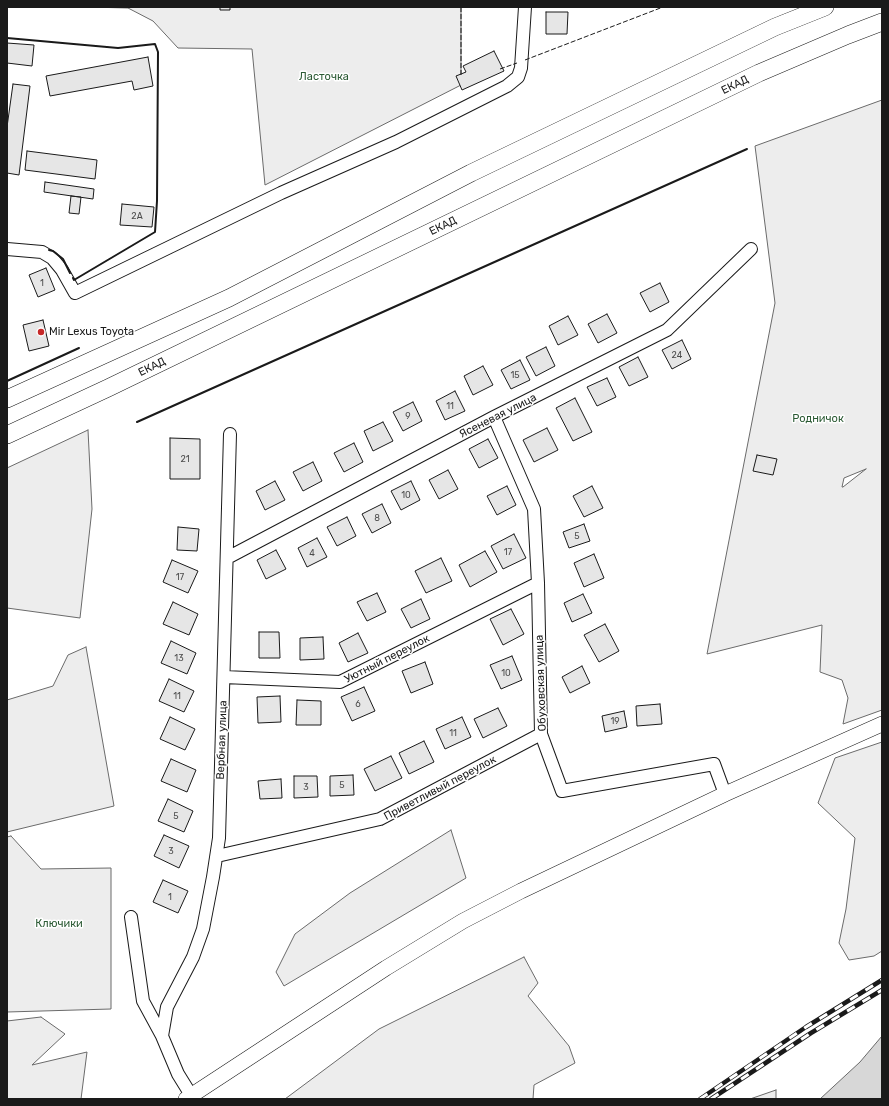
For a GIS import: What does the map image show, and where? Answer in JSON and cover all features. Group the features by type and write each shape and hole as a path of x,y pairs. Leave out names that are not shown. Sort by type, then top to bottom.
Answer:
{"highway":[{"path":"7,399 229,298 471,173 768,30 825,7"},
{"name":"ЕКАД","path":"7,435 116,385 759,73 882,22"}],"main road":[{"path":"188,1097 386,968 463,921 528,887 725,794 882,724"}],"street":[{"path":"7,249 42,252 52,258 62,270 75,293 281,193 396,142 507,86 518,77 521,68 525,7"},
{"name":"Ясеневая улица","path":"227,558 494,418 667,330 751,249"},
{"name":"Обуховская улица","path":"494,418 534,509 538,583 541,734 562,791 714,764 725,794"},
{"name":"Вербная улица","path":"162,1036 167,1007 193,956 203,929 217,856 219,838 224,677 230,434"},
{"name":"Уютный переулок","path":"224,677 340,682 538,583"},
{"name":"Приветливый переулок","path":"217,856 380,819 541,734"},
{"path":"131,917 143,1001 162,1036 188,1097"}],"green space":[{"name":"Ласточка","path":"88,7 461,7 461,85 265,185 252,49 178,48 153,21 128,8"},
{"name":"Родничок","path":"882,100 882,710 843,724 848,698 842,680 820,672 822,625 707,654 775,303 755,146","holes":["866,469 843,487 844,478"]},
{"path":"88,430 92,509 80,618 7,608 7,468"},
{"path":"86,647 114,806 7,832 7,700 53,686 68,655"},
{"path":"882,742 882,951 874,956 849,960 839,943 846,909 855,838 818,803 835,758"},
{"path":"451,830 466,878 284,986 276,972 295,934 350,893"},
{"name":"Ключики","path":"11,836 41,869 111,868 111,1009 7,1012 7,837"},
{"path":"524,957 538,983 528,996 569,1046 575,1063 534,1085 533,1099 285,1099 379,1029"},
{"path":"41,1017 65,1034 32,1065 87,1052 81,1099 7,1099 7,1021"},
{"path":"776,1090 776,1099 750,1099"}],"shaded area":[{"path":"882,1036 882,1099 820,1099 860,1062"}],"building":[{"path":"220,7 230,7 230,10 220,10"},
{"path":"546,12 568,12 567,34 546,34"},
{"path":"7,43 34,45 32,66 7,63"},
{"path":"494,51 504,71 462,90 456,76 466,72 463,66"},
{"path":"148,57 153,86 134,90 132,81 50,96 46,76"},
{"path":"13,84 30,86 19,175 7,173 7,127"},
{"path":"27,151 97,160 95,179 25,170"},
{"path":"45,182 94,189 93,199 44,192"},
{"path":"71,196 81,197 79,214 69,213"},
{"path":"122,204 154,207 152,227 120,225"},
{"path":"46,268 55,290 38,297 29,275"},
{"path":"660,283 669,302 650,312 640,293"},
{"path":"607,314 617,333 598,343 588,324"},
{"path":"568,316 578,335 558,345 549,326"},
{"path":"43,320 49,346 29,351 23,325"},
{"path":"682,340 691,359 672,369 662,350"},
{"path":"546,347 555,366 536,376 526,357"},
{"path":"638,357 648,377 629,386 619,367"},
{"path":"520,360 530,380 511,389 501,370"},
{"path":"483,366 493,385 473,395 464,376"},
{"path":"607,378 616,397 597,406 587,387"},
{"path":"455,391 465,411 445,420 436,401"},
{"path":"575,398 592,432 573,441 556,408"},
{"path":"413,402 422,421 403,431 393,412"},
{"path":"383,422 393,441 373,451 364,431"},
{"path":"547,428 558,450 534,462 523,440"},
{"path":"170,438 200,439 200,479 170,479"},
{"path":"488,439 498,458 479,468 469,449"},
{"path":"354,443 363,462 344,472 334,453"},
{"path":"757,455 777,459 773,475 753,471"},
{"path":"313,462 322,481 303,491 293,472"},
{"path":"448,470 458,489 439,499 429,480"},
{"path":"275,481 285,500 265,510 256,491"},
{"path":"411,481 420,500 401,510 391,491"},
{"path":"507,486 516,505 497,515 487,496"},
{"path":"592,486 603,508 584,517 573,496"},
{"path":"382,504 391,523 372,533 362,514"},
{"path":"347,517 356,536 337,546 327,527"},
{"path":"584,524 590,541 569,548 563,532"},
{"path":"178,527 199,529 197,551 177,550"},
{"path":"514,534 526,558 503,569 491,546"},
{"path":"317,538 327,557 307,567 298,548"},
{"path":"276,550 286,569 266,579 257,560"},
{"path":"485,551 497,572 470,587 459,565"},
{"path":"594,554 604,578 584,587 574,563"},
{"path":"441,558 452,581 426,593 415,571"},
{"path":"172,560 198,571 188,593 163,582"},
{"path":"377,593 386,612 367,621 357,602"},
{"path":"583,594 592,613 572,622 564,603"},
{"path":"421,599 430,619 411,628 401,609"},
{"path":"173,602 198,614 189,635 163,624"},
{"path":"511,609 524,634 503,645 490,619"},
{"path":"605,624 619,651 599,662 584,635"},
{"path":"259,632 279,632 280,658 259,658"},
{"path":"358,633 368,653 348,662 339,643"},
{"path":"323,637 324,659 300,660 300,638"},
{"path":"171,641 196,653 187,674 161,663"},
{"path":"512,656 522,680 501,689 490,665"},
{"path":"425,662 433,684 411,693 402,671"},
{"path":"582,666 590,683 570,693 562,677"},
{"path":"169,679 194,691 184,712 159,701"},
{"path":"364,687 375,711 352,721 341,697"},
{"path":"280,696 281,722 258,723 257,697"},
{"path":"297,700 321,701 321,725 296,725"},
{"path":"660,704 662,724 637,726 636,706"},
{"path":"498,708 507,726 483,738 474,719"},
{"path":"624,711 627,727 605,732 602,716"},
{"path":"170,717 195,729 185,750 160,739"},
{"path":"462,717 471,737 445,749 436,729"},
{"path":"424,741 434,762 409,774 399,753"},
{"path":"391,756 402,778 375,791 364,769"},
{"path":"171,759 196,770 187,792 161,781"},
{"path":"353,775 354,795 330,796 330,776"},
{"path":"294,776 317,776 318,797 294,798"},
{"path":"281,779 282,798 260,799 258,781"},
{"path":"168,799 193,811 184,832 158,821"},
{"path":"164,835 189,846 179,868 154,856"},
{"path":"163,880 188,891 178,913 153,902"}],"railway":[{"path":"700,1099 806,1027 882,980"},
{"path":"711,1099 811,1033 882,990"}],"fence":[{"path":"461,7 461,75"},
{"path":"525,60 663,7"},
{"path":"500,69 517,63"}],"wall":[{"path":"7,38 118,48 155,44 158,52 157,201 155,232 74,280 73,278"},
{"path":"137,422 747,149"},
{"path":"49,250 53,251 63,259 70,273"},
{"path":"7,381 79,348"}],"place":[{"name":"Mir Lexus Toyota","path":"41,332"}]}
